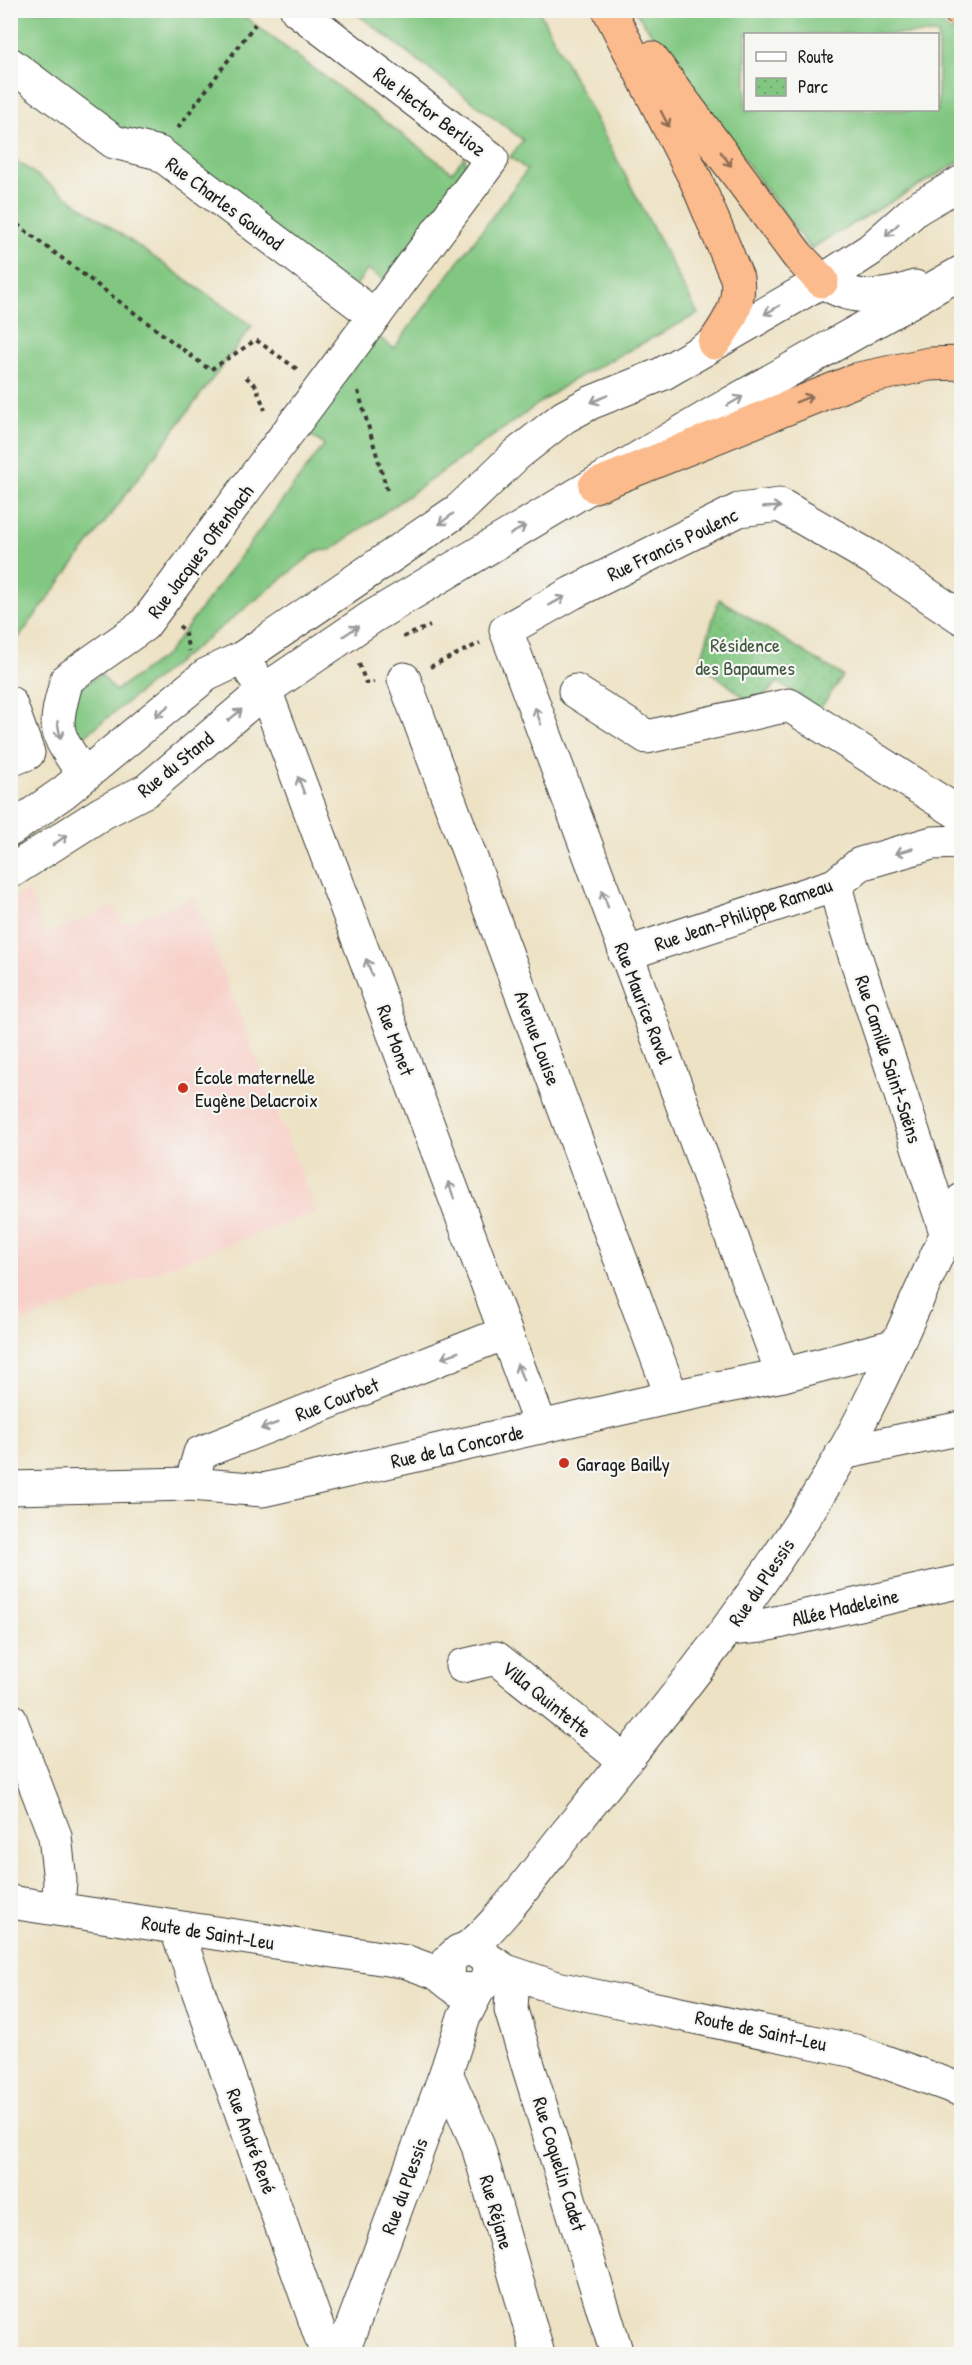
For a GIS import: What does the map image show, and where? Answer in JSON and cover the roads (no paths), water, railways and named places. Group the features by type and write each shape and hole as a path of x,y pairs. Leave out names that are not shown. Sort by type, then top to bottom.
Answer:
{"highway":[{"path":"609,10 696,180 730,256 739,289 737,302 732,315 714,343"},
{"path":"616,10 798,256 822,281"},
{"path":"595,486 860,379 929,364 962,363"}],"street":[{"name":"Rue Hector Berlioz","path":"297,10 492,159 375,316"},
{"name":"Rue Charles Gounod","path":"10,64 114,142 159,153 375,316"},
{"path":"10,831 84,775 206,675 242,658 460,509 516,455 564,417 590,403 662,374 822,281 870,250 916,209 962,182"},
{"path":"822,281 843,292 864,297 909,289 962,271"},
{"name":"Rue du Stand","path":"10,872 94,818 147,790 266,690 456,565 595,486 746,394 962,271"},
{"name":"Rue Jacques Offenbach","path":"84,775 57,732 58,711 66,679 144,625 375,316"},
{"name":"Rue Francis Poulenc","path":"506,630 572,593 739,510 780,505 872,558 962,618"},
{"name":"Rue Maurice Ravel","path":"506,630 783,1375"},
{"name":"Rue Monet","path":"242,658 266,690 541,1426"},
{"name":"Avenue Louise","path":"404,679 672,1397"},
{"path":"575,691 647,737 789,705 962,815"},
{"path":"10,703 28,753 10,760"},
{"name":"Rue Jean-Philippe Rameau","path":"625,954 835,885 860,864 932,843 962,842"},
{"name":"Rue Camille Saint-Saëns","path":"835,885 847,931 946,1232"},
{"name":"Rue du Plessis","path":"342,2355 446,2073 494,1922 729,1629 786,1546 842,1454 897,1345 962,1200"},
{"name":"Rue Courbet","path":"191,1484 200,1453 505,1333"},
{"name":"Rue de la Concorde","path":"10,1488 191,1484 263,1490 672,1397 783,1375 897,1345"},
{"path":"842,1454 962,1428"},
{"name":"Allée Madeleine","path":"729,1629 761,1626 962,1581"},
{"name":"Villa Quintette","path":"462,1666 496,1658 625,1761"},
{"path":"10,1719 55,1836 60,1881 58,1909"},
{"name":"Route de Saint-Leu","path":"10,1902 406,1962 436,1960 477,1977 557,1988 855,2051 962,2090"},
{"name":"Rue André René","path":"176,1928 327,2355"},
{"name":"Rue Coquelin Cadet","path":"477,1977 511,2010 617,2355"},
{"name":"Rue Réjane","path":"446,2073 477,2143 538,2355"}],"place":[{"name":"École maternelle Eugène Delacroix","path":"183,1088"},
{"name":"Garage Bailly","path":"564,1463"}],"park label":[{"name":"Résidence des Bapaumes","path":"745,656"}]}
